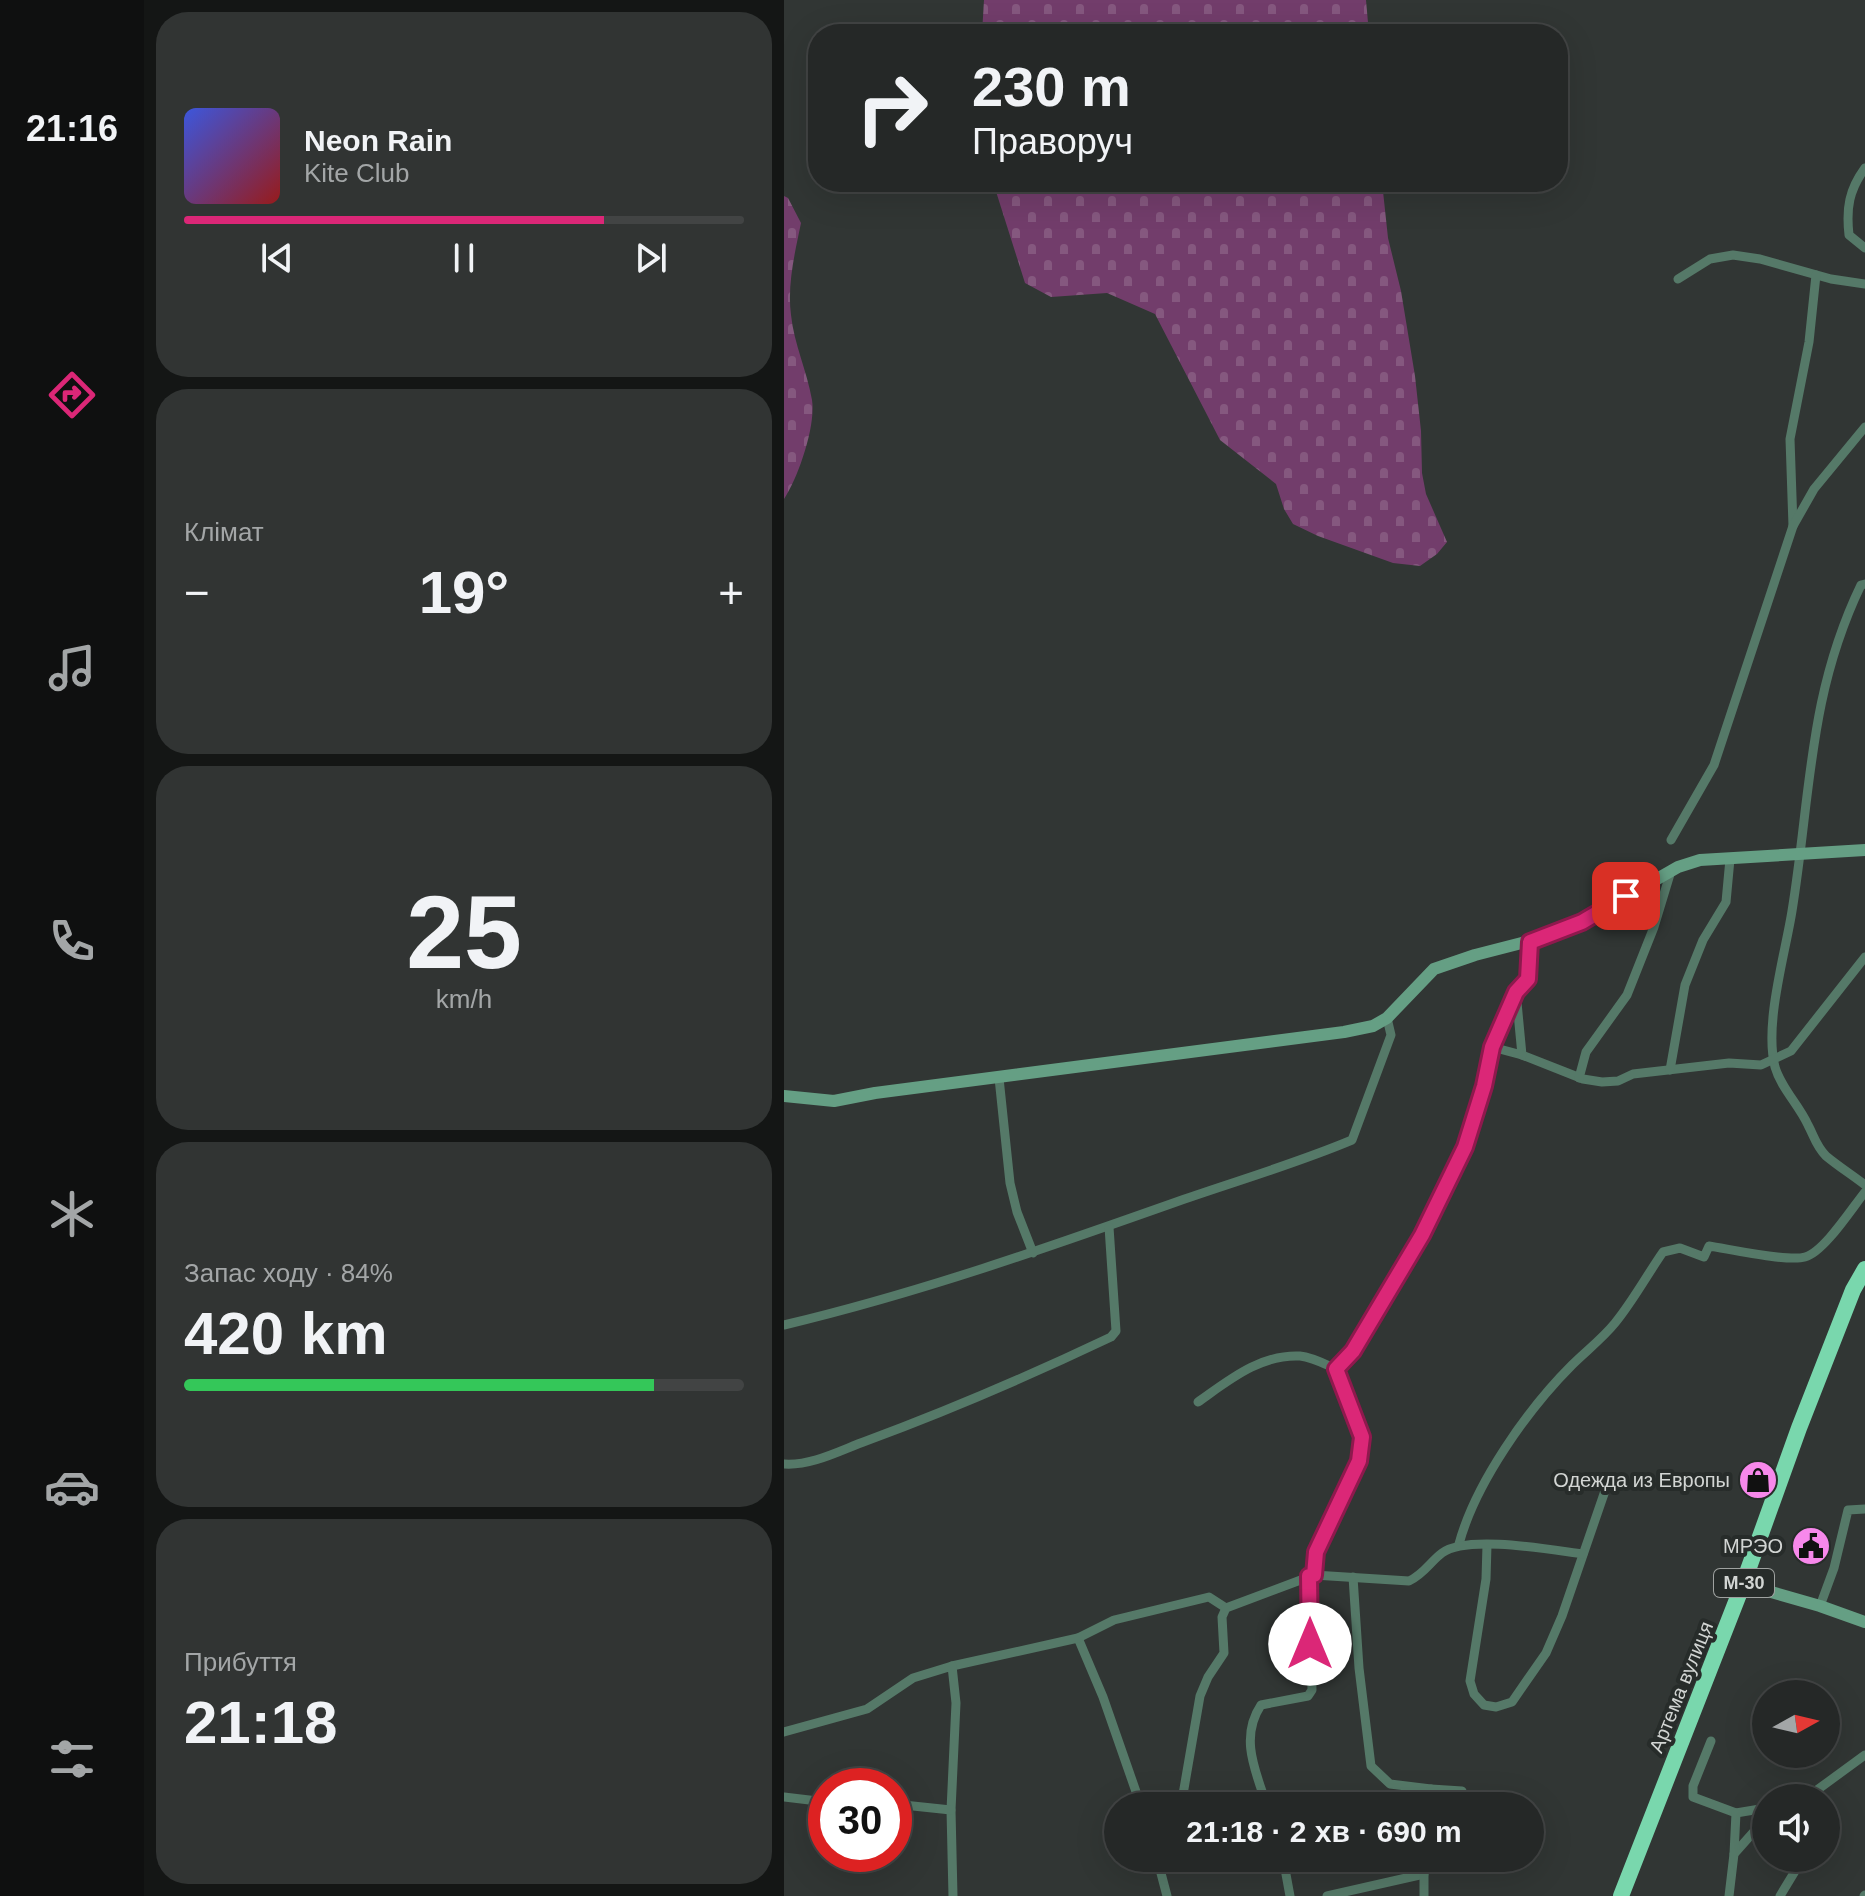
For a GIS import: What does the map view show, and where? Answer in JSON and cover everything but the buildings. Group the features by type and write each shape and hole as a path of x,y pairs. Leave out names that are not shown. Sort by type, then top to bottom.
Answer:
{"highway":[{"name":"Артема вулиця","path":"1621,1896 1743,1584 1799,1428 1853,1290 1865,1269"}],"street":[{"path":"1865,168 1853,184 1846,212 1849,235 1865,248"},
{"path":"1678,279 1710,259 1733,255 1865,284"},
{"path":"1793,526 1790,439 1809,342 1816,275"},
{"path":"1671,840 1714,765 1793,526 1814,489 1865,427"},
{"path":"1865,584 1861,585 1842,624 1824,686 1811,751 1800,855 1771,1041 1776,1071 1808,1123 1814,1141 1825,1154 1865,1185"},
{"path":"784,1096 834,1101 1373,1026 1387,1018 1434,969 1530,942 1582,922 1671,871 1700,860 1865,850"},
{"path":"1670,1070 1685,985 1703,940 1726,902 1730,859"},
{"path":"1579,1078 1586,1052 1627,995 1654,927 1671,871"},
{"path":"1336,1369 1353,1351 1422,1235 1465,1147 1484,1086 1492,1047 1516,992 1528,979 1530,942"},
{"path":"1492,1047 1522,1055 1579,1078 1610,1082 1633,1074 1729,1063 1761,1065 1791,1051 1865,957"},
{"path":"1516,992 1522,1055"},
{"path":"784,1325 855,1307 1033,1253 1352,1140 1391,1035 1387,1018"},
{"path":"999,1078 1010,1183 1017,1212 1033,1253"},
{"path":"1459,1544 1470,1508 1515,1437 1571,1366 1617,1321 1663,1252 1680,1248 1704,1257 1709,1246 1765,1255 1805,1257 1821,1247 1865,1192"},
{"path":"784,1464 805,1463 915,1423 1023,1379 1111,1337 1116,1331 1109,1227"},
{"path":"1198,1402 1248,1368 1300,1356 1336,1369 1362,1437 1359,1461 1316,1552 1312,1576 1312,1690 1308,1696 1261,1705 1249,1731 1250,1749 1263,1792"},
{"path":"1487,1545 1486,1579 1470,1681 1474,1694 1484,1705 1496,1707 1512,1702 1546,1653 1606,1488"},
{"path":"1820,1606 1834,1568 1848,1510 1865,1509"},
{"path":"1183,1792 1200,1696 1224,1653 1222,1617 1226,1608 1312,1576 1409,1581 1422,1575 1442,1553 1459,1544 1519,1545 1583,1554"},
{"path":"1353,1577 1359,1668 1371,1766 1390,1784 1462,1791"},
{"path":"1743,1584 1865,1622"},
{"path":"784,1732 867,1709 913,1678 952,1666 1078,1638 1114,1620 1209,1597 1226,1608"},
{"path":"1078,1638 1103,1697 1136,1792"},
{"path":"952,1666 956,1703 951,1810 953,1896"},
{"path":"1711,1741 1693,1786 1693,1797 1736,1813 1752,1810"},
{"path":"1827,1784 1865,1755"},
{"path":"784,1797 808,1800"},
{"path":"912,1806 951,1810"},
{"path":"1729,1896 1736,1813"},
{"path":"1734,1854 1752,1834"},
{"path":"1161,1872 1167,1896"},
{"path":"1286,1872 1290,1896"},
{"path":"1780,1896 1795,1872"},
{"path":"1327,1896 1424,1874 1424,1896"}],"green space":[{"path":"984,0 1366,0 1368,24 983,24"},
{"path":"996,192 1383,192 1388,238 1401,291 1415,376 1422,473 1426,494 1447,542 1420,566 1393,563 1293,524 1284,509 1276,484 1220,440 1155,314 1107,293 1051,297 1025,283"},
{"path":"784,196 801,223 792,269 790,304 813,411 805,451 784,499"}],"place":[{"name":"Одежда из Европы","path":"1758,1480"},
{"name":"МРЭО","path":"1811,1546"}],"route":[{"path":"1310,1644 1309,1576 1314,1575 1316,1552 1359,1461 1362,1437 1360,1425 1351,1412 1336,1369 1353,1351 1422,1235 1465,1147 1484,1086 1492,1047 1516,992 1528,979 1530,942 1582,922 1626,896"}]}
